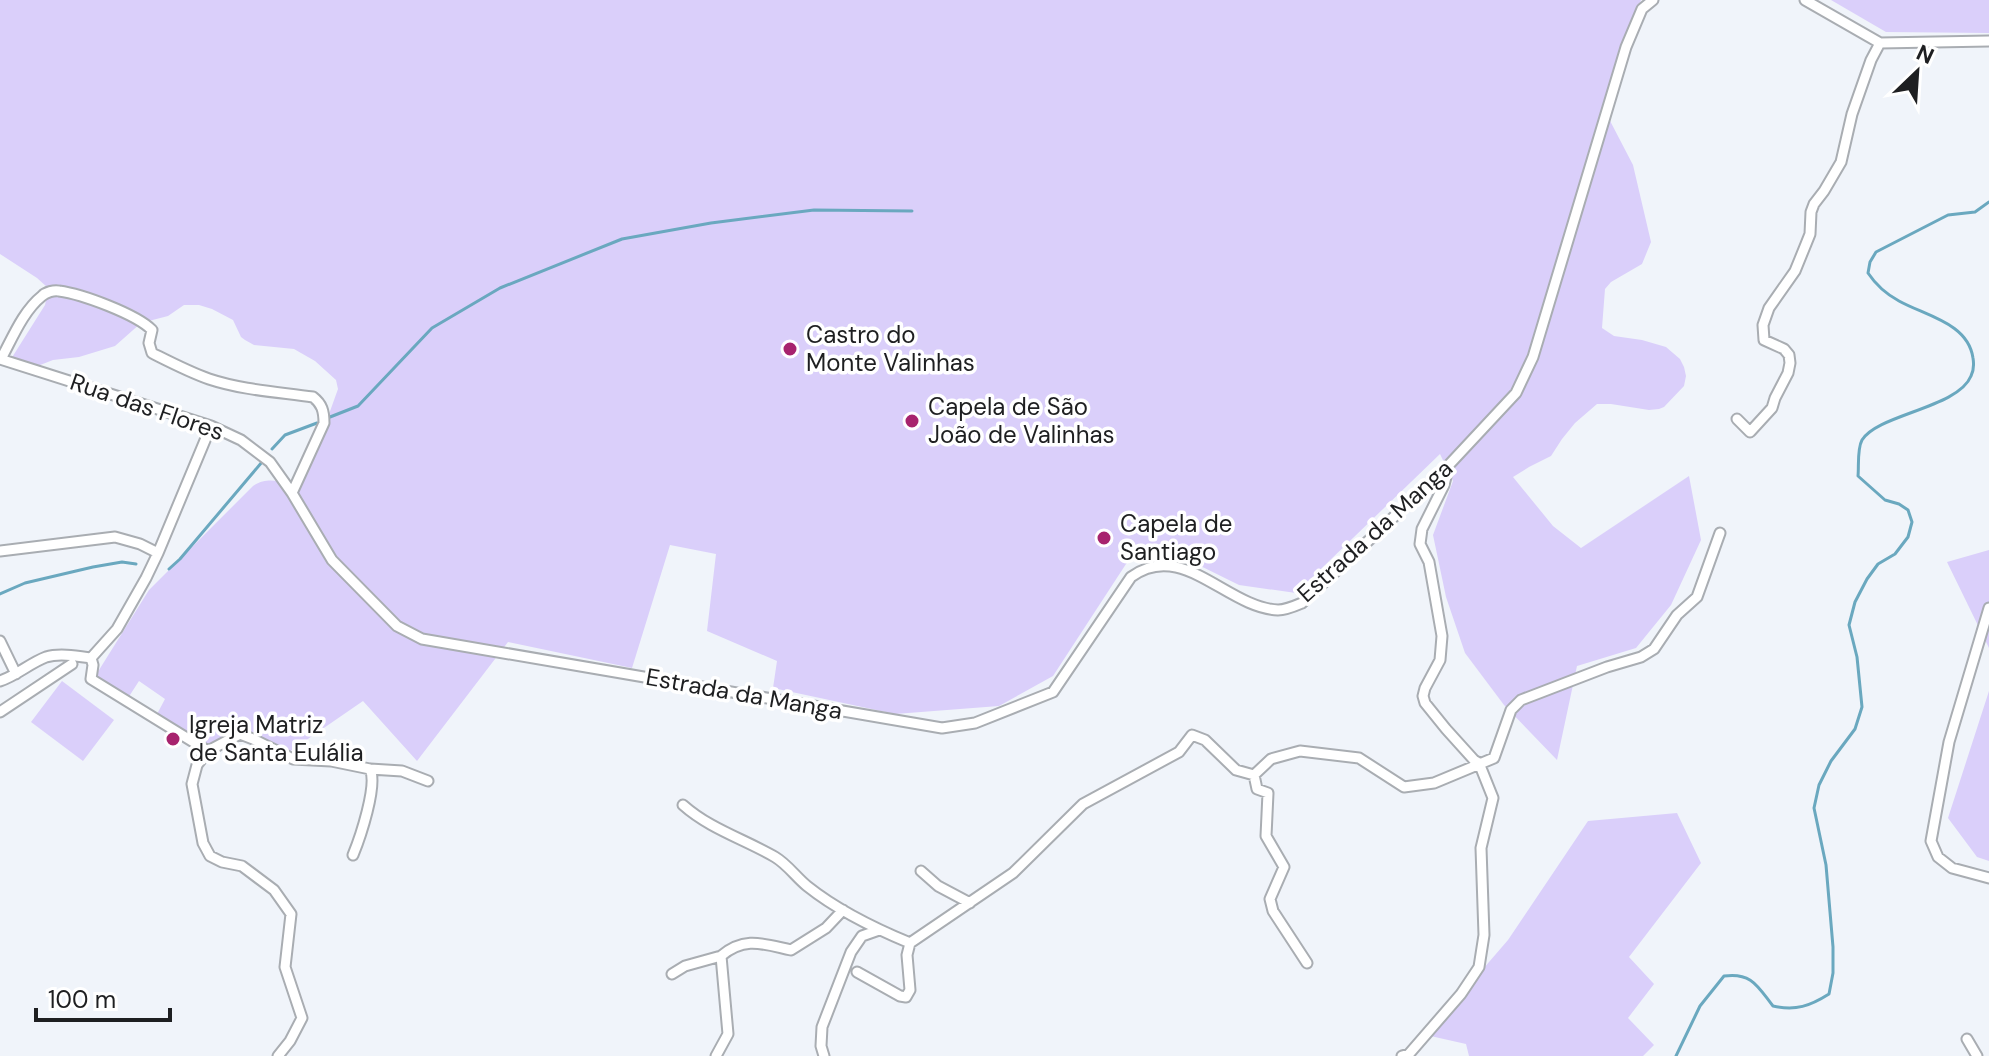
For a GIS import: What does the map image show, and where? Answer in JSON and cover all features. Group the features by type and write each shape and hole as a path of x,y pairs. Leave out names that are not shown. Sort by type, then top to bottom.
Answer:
{"street":[{"name":"Estrada da Manga","path":"538,659 942,728 975,723 1053,692 1131,577 1143,568 1180,567 1259,606 1280,610 1302,603 1446,468 1516,393 1533,357 1626,47 1642,9 1653,0"},
{"path":"1805,0 1880,43 1989,41"},
{"path":"1737,419 1750,432 1772,408 1788,373 1789,355 1784,349 1764,340 1763,325 1769,308 1795,271 1810,234 1814,204 1841,162 1852,114 1880,43"},
{"path":"0,359 42,295 57,290 104,304 146,324 152,330 149,343 152,353 188,371 242,388 313,397 320,402 324,423 292,493"},
{"name":"Rua das Flores","path":"0,359 211,426 241,440 270,462 332,560 397,626 422,639 538,659"},
{"path":"91,658 117,629 158,553 211,426"},
{"path":"1402,1056 1409,1054 1461,994 1479,967 1484,935 1481,848 1493,798 1479,763 1446,729 1423,696 1440,660 1442,636 1429,562 1420,544 1422,529 1444,485 1446,468"},
{"path":"1254,775 1271,759 1300,751 1359,758 1404,787 1434,783 1494,758 1511,710 1521,700 1641,657 1654,649 1677,615 1697,597 1720,533"},
{"path":"0,551 115,537 158,553"},
{"path":"1989,608 1949,742 1931,841 1938,857 1952,868 1989,878"},
{"path":"0,641 16,674"},
{"path":"0,681 47,657 91,658"},
{"path":"91,658 91,679 208,751"},
{"path":"0,712 72,664"},
{"path":"278,1056 302,1018 285,967 291,914 274,890 242,866 210,856 203,843 192,784 197,765 208,751 240,734 293,759 402,771 428,781"},
{"path":"857,972 906,997 910,990 907,955 910,943 1013,873 1083,804 1179,752 1192,735 1205,740 1236,770 1254,775"},
{"path":"353,855 360,840 373,786 370,769"},
{"path":"1254,775 1257,789 1268,793 1266,836 1284,867 1270,899 1273,911 1307,963"},
{"path":"683,805 699,819 778,858 807,886 843,910 910,943"},
{"path":"921,871 938,886 970,903"},
{"path":"672,974 685,966 721,956 733,946 753,943 791,950 826,928 843,910"},
{"path":"824,1056 822,1027 851,952 862,936 879,930"},
{"path":"716,1056 728,1034 721,956"},
{"path":"1967,1039 1977,1056"}],"shaded area":[{"path":"0,0 1641,0 1619,55 1550,292 1607,115 1633,165 1651,242 1642,264 1611,282 1605,289 1602,328 1614,336 1666,347 1684,367 1684,386 1659,409 1597,404 1575,423 1551,456 1513,477 1553,526 1581,548 1689,476 1701,540 1671,605 1636,648 1577,666 1557,760 1504,705 1465,653 1446,597 1433,535 1453,481 1440,454 1296,593 1239,585 1160,546 1141,552 1126,564 1053,676 999,706 895,714 773,688 777,661 707,631 716,554 670,545 632,668 508,642 417,761 363,701 289,752 241,731 209,748 156,716 165,699 139,681 128,698 94,678 149,590 253,486 268,481 295,480 310,467 338,389 336,380 315,361 294,349 254,345 241,337 233,320 199,305 184,305 168,316 141,323 115,346 79,357 53,360 35,367 11,359 45,305 48,292 37,278 0,254"},
{"path":"1831,0 1989,0 1989,33 1886,32"},
{"path":"1989,550 1989,648 1947,562"},
{"path":"62,681 114,720 83,761 31,722"},
{"path":"1989,691 1989,861 1977,857 1948,818"},
{"path":"1677,813 1701,863 1629,957 1654,984 1628,1018 1654,1045 1643,1056 1469,1056 1466,1044 1426,1035 1508,940 1588,821"}],"waterway":[{"path":"1676,1056 1700,1006 1724,976 1741,976 1753,982 1773,1006 1802,1006 1829,994 1833,947 1826,865 1814,808 1819,785 1831,761 1855,729 1862,707 1857,657 1849,625 1855,602 1878,564 1895,554 1908,537 1912,522 1908,510 1885,500 1858,476 1859,448 1871,431 1951,396 1963,387 1974,367 1963,336 1944,322 1886,292 1868,273 1870,262 1876,252 1948,215 1975,212 1989,202"},
{"path":"330,417 358,406 432,328 500,288 622,239 711,223 814,210 912,211"},
{"path":"272,449 285,435 317,423"},
{"path":"169,569 262,462"},
{"path":"0,594 25,583 93,567 122,562 136,564"}],"place":[{"name":"Castro do Monte Valinhas","path":"790,349"},
{"name":"Capela de São João de Valinhas","path":"912,421"},
{"name":"Capela de Santiago","path":"1104,538"},
{"name":"Igreja Matriz de Santa Eulália","path":"173,739"}]}
